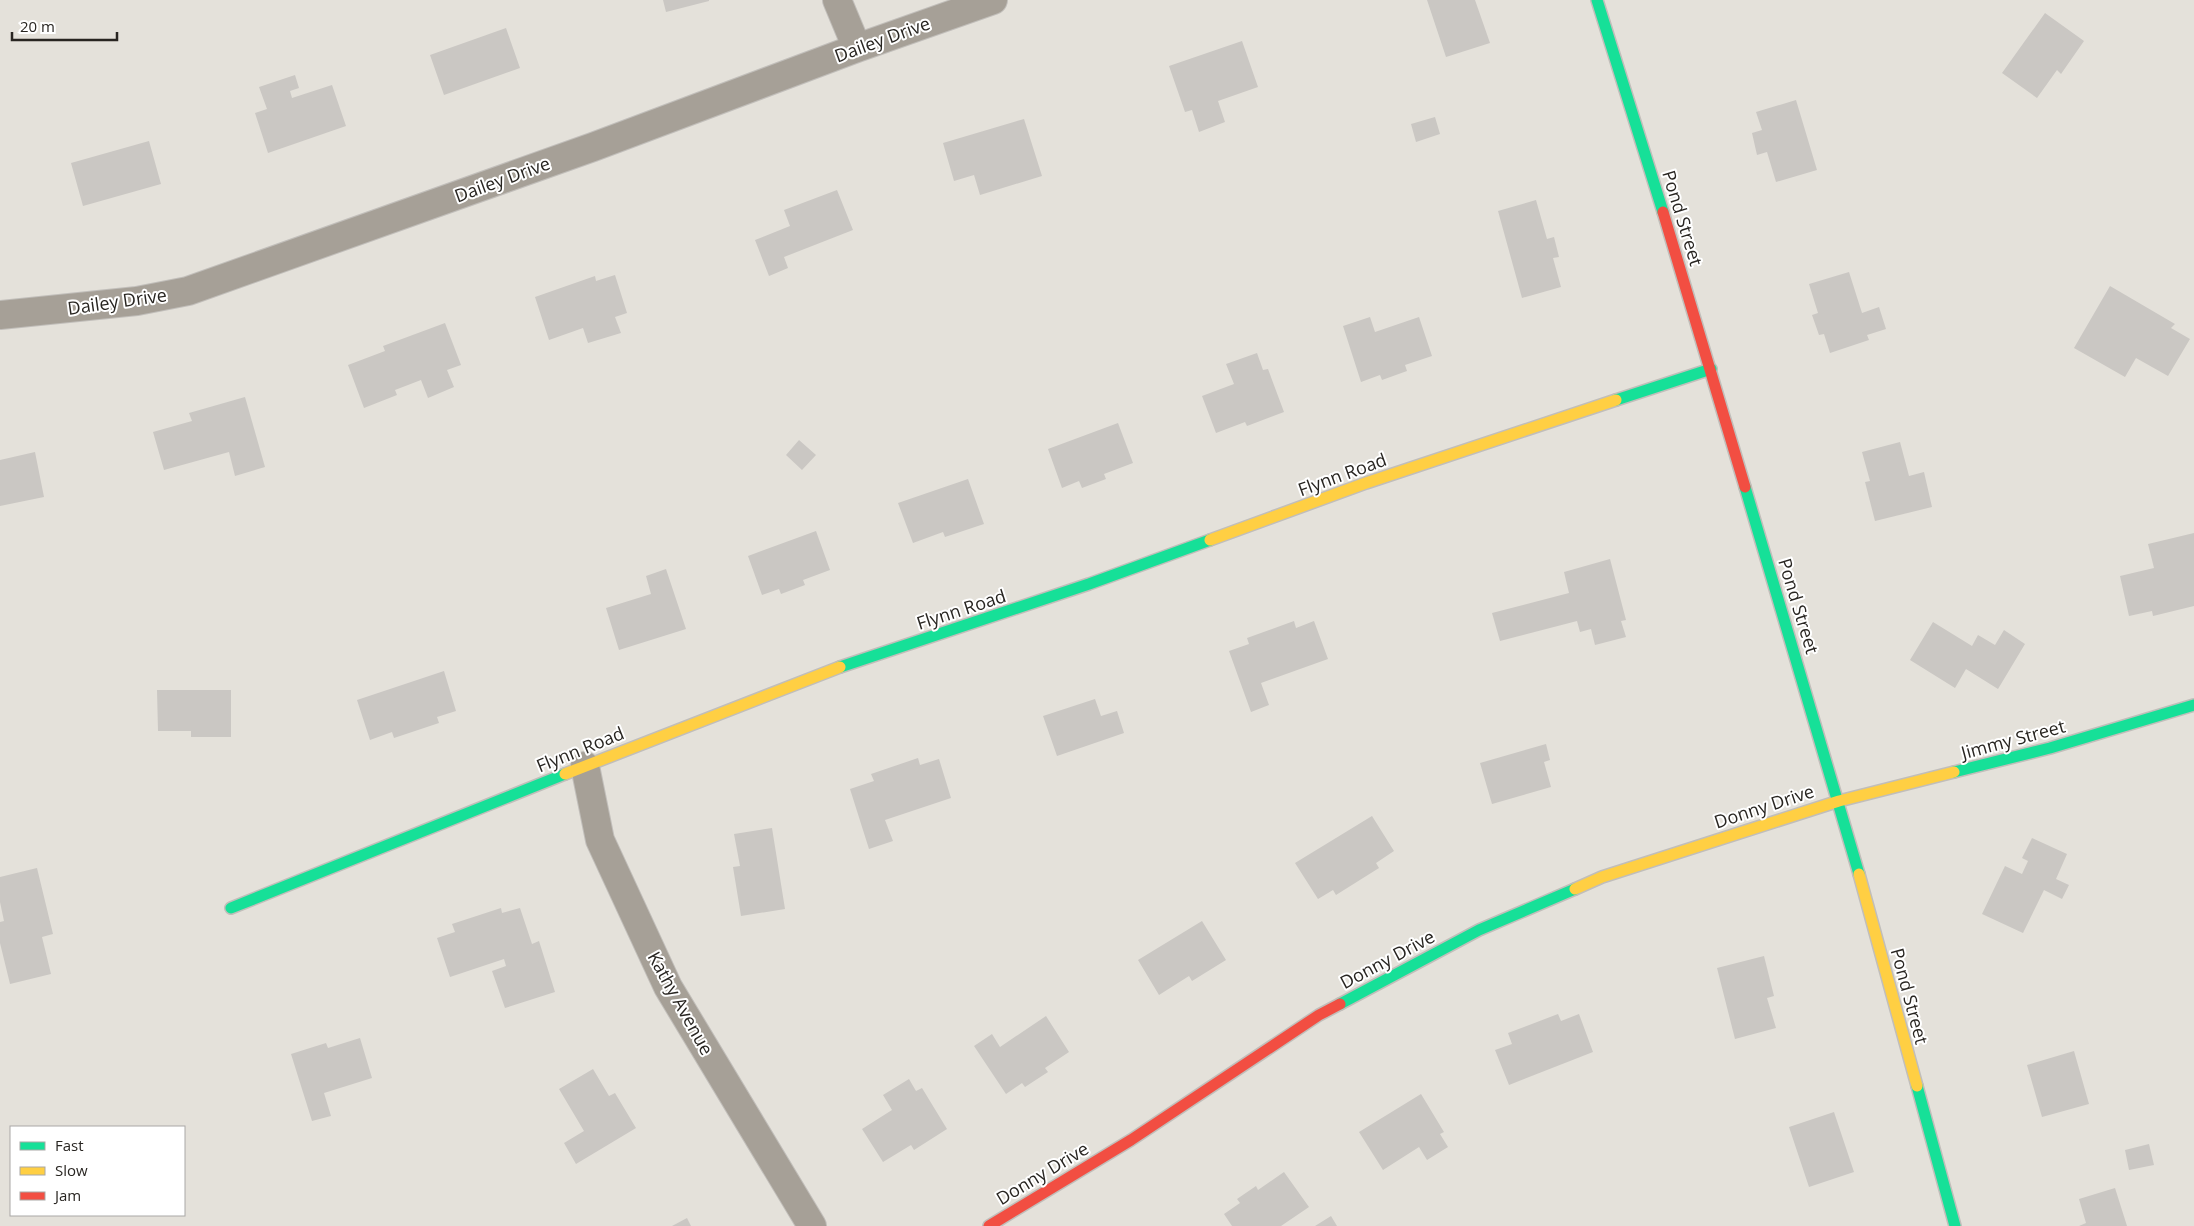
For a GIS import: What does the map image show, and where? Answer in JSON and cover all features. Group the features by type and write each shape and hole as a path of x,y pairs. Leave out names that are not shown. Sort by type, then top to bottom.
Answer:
{"street":[{"path":"837,0 857,48"},
{"name":"Dailey Drive","path":"0,316 137,301 188,291 593,147 857,48 993,0"},
{"name":"Pond Street","path":"1597,0 1711,369 1839,801 1955,1226"},
{"name":"Flynn Road","path":"231,908 585,766 832,670 1089,584 1366,483 1711,369"},
{"name":"Jimmy Street","path":"1839,801 2050,748 2194,705"},
{"name":"Kathy Avenue","path":"585,766 600,840 668,987 812,1226"},
{"name":"Donny Drive","path":"989,1226 1131,1140 1319,1015 1479,930 1602,877 1839,801"}],"building":[{"path":"663,0 709,0 709,1 666,12"},
{"path":"1427,0 1475,0 1490,43 1446,57"},
{"path":"2045,13 2084,41 2061,74 2057,70 2037,98 2002,73"},
{"path":"506,28 520,68 444,95 430,55"},
{"path":"1242,41 1258,87 1218,101 1225,122 1199,132 1192,110 1185,112 1169,66"},
{"path":"295,75 299,88 290,91 292,98 332,85 346,126 268,153 255,113 267,109 259,87"},
{"path":"1796,100 1817,170 1776,182 1767,152 1757,155 1752,133 1762,130 1756,112"},
{"path":"1435,117 1440,134 1416,142 1411,124"},
{"path":"1024,119 1042,176 980,195 974,175 954,181 943,143"},
{"path":"149,141 161,184 83,206 71,163"},
{"path":"837,190 853,230 784,257 788,268 769,276 755,240 790,226 784,210"},
{"path":"1536,200 1547,239 1554,237 1559,257 1553,258 1561,287 1522,298 1498,211"},
{"path":"1849,272 1862,313 1879,307 1886,329 1867,335 1869,340 1830,353 1824,334 1819,335 1812,315 1818,313 1809,284"},
{"path":"615,275 627,313 615,317 621,333 588,343 583,328 549,340 535,297 595,276 596,281"},
{"path":"2110,286 2175,324 2171,328 2190,339 2168,376 2136,358 2125,377 2074,348"},
{"path":"1370,317 1375,332 1419,317 1432,356 1405,365 1407,371 1382,380 1380,375 1361,382 1343,326"},
{"path":"445,323 461,365 447,370 454,387 428,398 421,380 395,390 397,395 364,408 348,365 385,351 383,346"},
{"path":"1257,353 1263,370 1268,369 1284,412 1247,426 1245,422 1216,433 1202,396 1234,384 1226,364"},
{"path":"245,397 265,467 235,476 229,452 164,470 153,432 192,421 189,413"},
{"path":"1118,423 1133,463 1104,474 1106,479 1082,488 1079,481 1062,488 1048,449"},
{"path":"799,440 816,455 802,470 786,455"},
{"path":"1900,442 1909,476 1924,472 1932,507 1875,521 1865,482 1870,481 1862,452"},
{"path":"35,452 44,497 0,506 0,460"},
{"path":"968,479 984,524 945,537 943,532 913,543 898,503"},
{"path":"816,531 830,570 803,580 805,585 781,594 779,589 762,595 748,556"},
{"path":"2194,533 2194,606 2153,616 2152,611 2129,616 2120,576 2154,568 2148,544"},
{"path":"1610,559 1626,620 1621,621 1626,637 1595,645 1591,629 1580,632 1577,621 1500,641 1492,613 1569,593 1564,572"},
{"path":"666,569 686,629 619,650 606,608 651,594 646,576"},
{"path":"1294,621 1296,628 1314,621 1328,659 1261,683 1269,705 1251,712 1229,651 1249,644 1247,638"},
{"path":"1933,622 1972,646 1978,635 1995,645 2004,630 2025,644 1998,689 1966,669 1955,688 1910,660"},
{"path":"444,671 456,711 437,717 439,723 394,738 392,732 370,740 357,700"},
{"path":"157,690 231,690 231,737 191,737 191,731 158,731"},
{"path":"1095,699 1101,716 1117,711 1124,733 1057,756 1043,716"},
{"path":"1546,744 1550,760 1544,762 1551,787 1492,804 1480,763"},
{"path":"918,758 920,765 939,759 951,798 885,820 893,841 869,849 850,789 874,781 871,774"},
{"path":"1372,816 1394,851 1376,863 1379,868 1336,895 1333,890 1318,899 1295,863"},
{"path":"772,828 785,909 741,916 733,867 740,866 734,834"},
{"path":"2032,838 2067,854 2056,879 2069,885 2062,899 2044,890 2023,933 1982,914 2005,866 2022,874 2028,861 2022,858"},
{"path":"37,868 53,934 42,937 51,974 10,984 0,943 0,922 4,921 0,902 0,877"},
{"path":"501,908 502,913 520,908 532,944 539,941 555,992 505,1008 492,971 506,966 504,959 450,977 437,938 455,932 452,924"},
{"path":"1202,921 1226,960 1192,981 1189,976 1159,995 1138,960"},
{"path":"1764,956 1774,996 1767,998 1776,1028 1735,1039 1717,968"},
{"path":"1558,1014 1561,1021 1579,1014 1593,1052 1509,1085 1495,1050 1512,1044 1508,1033"},
{"path":"1046,1016 1069,1052 1045,1068 1048,1072 1025,1087 1022,1083 1006,1094 974,1046 992,1034 1000,1047"},
{"path":"360,1038 372,1078 324,1093 331,1116 312,1121 291,1054 326,1043 328,1048"},
{"path":"2074,1051 2089,1104 2042,1117 2027,1065"},
{"path":"593,1069 609,1096 615,1093 636,1128 576,1164 564,1143 584,1131 559,1089"},
{"path":"909,1079 916,1091 922,1088 947,1129 914,1150 911,1145 883,1162 862,1129 892,1110 883,1095"},
{"path":"1421,1094 1444,1132 1440,1134 1448,1147 1427,1160 1419,1147 1383,1170 1359,1132"},
{"path":"1834,1112 1854,1172 1809,1187 1789,1127"},
{"path":"2149,1144 2154,1165 2129,1170 2125,1150"},
{"path":"1284,1172 1309,1207 1281,1226 1232,1226 1224,1214 1240,1203 1237,1199 1256,1186 1258,1190"},
{"path":"2115,1188 2127,1226 2079,1226 2086,1223 2079,1199"},
{"path":"1331,1216 1337,1226 1315,1226"},
{"path":"687,1218 691,1226 672,1226"}],"traffic: fast":[{"path":"1597,0 1663,212"},
{"path":"1616,400 1711,369"},
{"path":"1745,487 1859,874"},
{"path":"840,667 1089,584 1210,540"},
{"path":"1954,772 2050,748 2194,705"},
{"path":"231,908 565,774"},
{"path":"1340,1004 1479,930 1575,889"},
{"path":"1917,1086 1955,1226"}],"traffic: slow":[{"path":"1210,540 1366,483 1616,400"},
{"path":"565,774 840,667"},
{"path":"1575,889 1602,877 1839,801 1954,772"},
{"path":"1859,874 1917,1086"}],"traffic: jam":[{"path":"1663,212 1745,487"},
{"path":"989,1226 1131,1140 1319,1015 1340,1004"}]}
